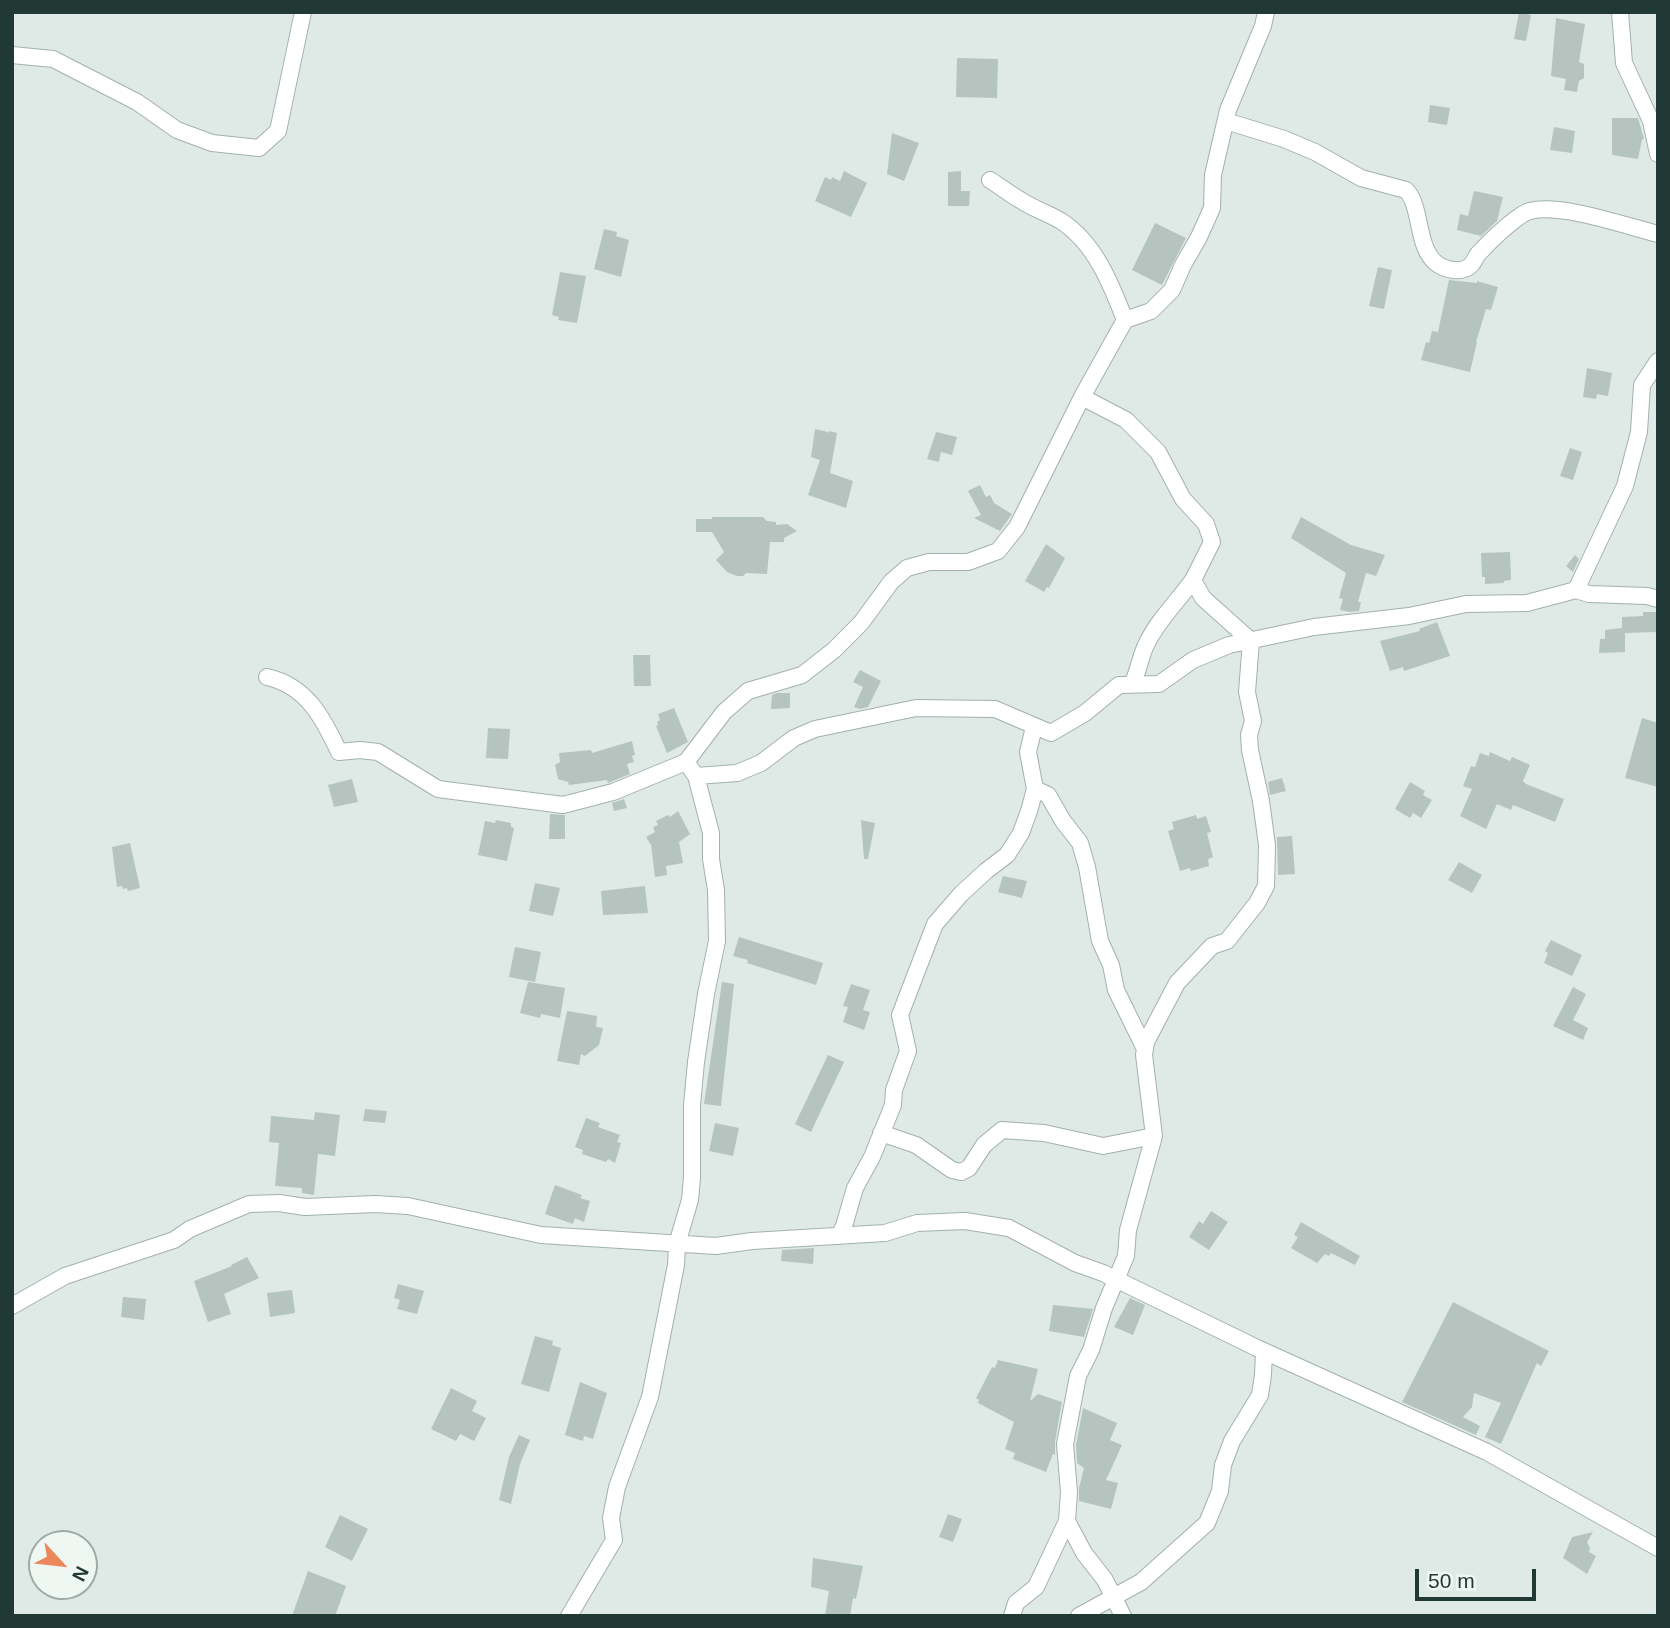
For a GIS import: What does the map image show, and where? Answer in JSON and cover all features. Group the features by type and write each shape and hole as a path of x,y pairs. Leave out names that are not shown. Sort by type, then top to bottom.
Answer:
{"street":[{"path":"12,55 53,59 137,102 177,130 212,143 259,148 278,131 303,12"},
{"path":"267,677 284,680 314,706 339,752 378,752 438,789 563,805 613,792 686,762 724,712 748,691 802,675 834,650 861,622 891,582 907,568 929,562 968,562 998,551 1017,527 1082,397 1125,320 1151,311 1172,290 1212,208 1213,175 1226,121 1266,12"},
{"path":"1620,12 1624,63 1651,121 1658,154"},
{"path":"1226,121 1315,152 1361,178 1406,190 1410,194 1424,246 1432,259 1445,268 1463,270 1470,266 1479,253 1529,211 1559,210 1658,234"},
{"path":"990,180 1022,202 1061,221 1086,243 1114,290 1125,320"},
{"path":"1576,590 1625,486 1639,432 1642,385 1658,361"},
{"path":"1082,397 1126,420 1158,452 1183,499 1206,524 1212,542 1193,580 1152,632 1132,684"},
{"path":"1193,580 1203,598 1251,640"},
{"path":"696,776 737,774 761,762 794,738 816,729 904,710 995,709 1051,733 1084,713 1119,685 1159,684 1193,660 1229,645 1314,627 1409,616 1466,604 1527,603 1576,590 1588,594 1647,596 1658,599"},
{"path":"1145,1049 1152,1029 1177,983 1212,946 1227,942 1258,903 1266,886 1267,845 1250,750 1253,721 1248,692 1251,640"},
{"path":"839,1236 855,1188 872,1157 893,1105 894,1090 908,1051 900,1015 935,924 961,894 1007,855 1021,833 1035,789 1028,752 1034,727"},
{"path":"569,1616 614,1539 611,1518 617,1487 652,1387 677,1265 677,1244 690,1200 692,1105 696,1062 717,941 711,833 696,776 686,762"},
{"path":"701,797 718,785 724,775"},
{"path":"1012,1616 1016,1603 1037,1587 1067,1521 1069,1492 1065,1444 1069,1412 1078,1376 1091,1350 1104,1308 1126,1256 1128,1230 1137,1191 1154,1136 1145,1049 1116,990 1111,965 1100,941 1080,843 1048,795 1035,789"},
{"path":"881,1133 916,1145 952,1170 961,1172 968,1168 984,1145 1002,1130 1044,1132 1103,1146 1154,1136"},
{"path":"12,1306 65,1276 174,1240 190,1229 250,1204 279,1203 305,1207 375,1203 408,1206 541,1235 716,1246 752,1241 884,1233 917,1223 965,1221 1009,1228 1075,1263 1488,1452 1658,1548"},
{"path":"1079,1616 1141,1582 1207,1523 1220,1490 1223,1465 1232,1441 1260,1395 1264,1351"},
{"path":"1067,1521 1084,1553 1105,1580 1123,1616"}],"building":[{"path":"1519,12 1531,15 1526,41 1514,39"},
{"path":"1556,18 1585,24 1579,62 1584,64 1584,78 1579,81 1577,92 1564,90 1566,79 1551,76"},
{"path":"957,58 998,59 997,98 956,97"},
{"path":"1430,105 1450,108 1447,125 1428,122"},
{"path":"1612,118 1638,118 1644,139 1638,159 1612,155"},
{"path":"1554,127 1575,131 1572,153 1550,150"},
{"path":"892,133 919,143 904,181 887,174"},
{"path":"844,171 867,183 851,217 815,201 825,177 840,181"},
{"path":"961,171 961,191 970,191 969,206 948,206 948,172"},
{"path":"1474,191 1503,197 1497,221 1481,236 1457,230 1460,214 1468,216"},
{"path":"1155,223 1186,238 1162,285 1132,270"},
{"path":"604,229 617,232 616,236 629,240 621,277 594,269"},
{"path":"1378,267 1392,270 1384,309 1369,306"},
{"path":"560,272 586,276 577,323 558,320 559,317 552,315"},
{"path":"1449,280 1477,281 1498,287 1491,310 1486,309 1470,372 1421,360 1432,331 1438,332"},
{"path":"1587,368 1612,373 1608,396 1597,394 1596,399 1583,397"},
{"path":"815,429 828,432 828,435 829,431 837,433 830,473 853,481 846,508 808,495 820,460 811,457"},
{"path":"936,432 957,437 952,455 941,452 939,462 927,459"},
{"path":"1570,448 1582,452 1573,480 1560,476"},
{"path":"980,485 986,497 990,495 994,503 1012,514 1000,531 974,518 981,515 968,491"},
{"path":"763,517 767,521 776,522 776,525 787,524 797,531 784,538 784,542 770,542 767,574 746,573 737,576 727,572 716,560 724,552 712,532 696,532 696,519"},
{"path":"1301,517 1351,545 1385,555 1376,576 1366,573 1358,602 1361,602 1359,611 1340,610 1343,599 1339,598 1346,573 1291,538"},
{"path":"1046,544 1065,558 1049,588 1044,592 1025,581"},
{"path":"1510,552 1511,580 1485,584 1481,553"},
{"path":"1575,555 1579,559 1573,572 1566,566"},
{"path":"1643,612 1656,612 1657,632 1625,633 1625,652 1599,653 1600,639 1605,639 1605,630 1622,628 1622,617 1643,616"},
{"path":"1437,622 1450,656 1404,671 1403,667 1390,671 1380,641 1420,631 1419,629"},
{"path":"633,655 650,655 651,686 634,686"},
{"path":"860,670 881,681 868,707 860,709 854,707 863,687 853,682"},
{"path":"790,693 790,708 771,709 772,695"},
{"path":"674,708 688,742 667,753 656,726 660,720 658,714"},
{"path":"1642,718 1658,723 1658,787 1625,778"},
{"path":"488,728 510,729 508,759 486,758"},
{"path":"632,741 635,755 632,756 634,762 627,764 630,774 608,783 607,780 569,785 568,782 558,779 555,765 560,762 559,753 591,750 592,753"},
{"path":"1490,752 1510,761 1512,757 1530,765 1523,781 1526,784 1564,799 1555,822 1513,805 1511,810 1497,804 1486,829 1460,816 1472,789 1463,786 1471,766 1475,767 1480,753 1489,756"},
{"path":"1282,778 1286,791 1270,795 1268,782"},
{"path":"352,779 358,802 334,807 328,785"},
{"path":"1410,782 1425,791 1423,795 1432,800 1421,818 1413,813 1410,818 1395,809"},
{"path":"624,799 627,808 614,811 612,803"},
{"path":"678,811 690,834 679,842 683,863 666,866 667,875 655,877 651,845 646,837 655,832 653,827 658,825 656,821 668,815 670,817"},
{"path":"550,814 565,815 565,839 549,839"},
{"path":"1196,815 1197,819 1206,816 1211,832 1207,833 1213,857 1208,859 1209,866 1180,871 1168,831 1174,829 1172,822"},
{"path":"496,820 511,823 514,828 507,861 478,855 485,821 495,823"},
{"path":"861,820 875,823 868,859 864,859"},
{"path":"1292,836 1295,874 1278,875 1277,837"},
{"path":"130,843 140,888 128,891 122,886 117,887 112,847"},
{"path":"1459,862 1482,875 1472,893 1448,880"},
{"path":"1003,876 1027,881 1022,898 998,892"},
{"path":"535,883 560,888 553,916 529,911"},
{"path":"645,886 648,913 603,915 601,891"},
{"path":"739,937 823,963 816,985 733,956"},
{"path":"1551,940 1582,955 1572,976 1544,963 1548,953 1545,951"},
{"path":"515,947 541,952 535,982 509,977"},
{"path":"528,982 565,988 560,1018 541,1014 540,1018 520,1013"},
{"path":"722,982 734,984 721,1106 704,1104"},
{"path":"851,984 870,990 863,1010 870,1012 864,1030 843,1022 848,1007 843,1006"},
{"path":"1573,987 1586,994 1573,1020 1588,1028 1583,1040 1553,1026"},
{"path":"567,1011 597,1016 596,1027 603,1028 599,1045 585,1056 581,1054 579,1065 557,1061"},
{"path":"828,1055 844,1062 811,1132 795,1124"},
{"path":"365,1109 387,1111 385,1123 363,1121"},
{"path":"315,1112 340,1115 335,1156 318,1154 314,1195 302,1193 302,1188 275,1186 279,1143 269,1142 271,1116 314,1120"},
{"path":"586,1118 600,1123 598,1127 620,1135 617,1142 621,1143 615,1163 582,1154 583,1150 575,1147"},
{"path":"715,1123 739,1128 733,1156 709,1151"},
{"path":"555,1185 582,1195 580,1198 590,1201 584,1222 575,1218 573,1224 545,1214"},
{"path":"1211,1211 1228,1222 1209,1250 1189,1237 1199,1221 1203,1224"},
{"path":"1301,1222 1360,1256 1355,1265 1331,1253 1329,1256 1325,1254 1317,1263 1291,1248 1298,1237 1294,1235"},
{"path":"814,1248 813,1264 781,1261 782,1250"},
{"path":"247,1257 259,1278 224,1294 231,1314 208,1322 194,1281"},
{"path":"398,1284 424,1291 417,1314 397,1309 400,1300 394,1298"},
{"path":"292,1290 295,1313 270,1317 267,1293"},
{"path":"123,1297 146,1299 144,1320 121,1317"},
{"path":"1130,1298 1145,1305 1133,1335 1114,1327"},
{"path":"1453,1302 1549,1351 1541,1366 1537,1363 1501,1444 1485,1437 1501,1403 1474,1393 1472,1407 1463,1417 1480,1426 1476,1435 1402,1402"},
{"path":"1053,1305 1093,1309 1084,1337 1049,1331"},
{"path":"535,1336 553,1341 552,1345 561,1348 549,1392 521,1384"},
{"path":"998,1360 1038,1369 1030,1401 1038,1394 1062,1402 1055,1455 1053,1454 1046,1472 1013,1459 1015,1453 1005,1449 1014,1422 978,1403 976,1398"},
{"path":"580,1382 607,1393 593,1439 584,1436 583,1441 565,1435"},
{"path":"451,1388 477,1401 472,1411 486,1418 474,1441 460,1434 456,1441 431,1429"},
{"path":"1083,1408 1117,1423 1110,1440 1122,1445 1106,1480 1118,1483 1111,1509 1079,1501 1084,1468 1077,1463 1076,1445"},
{"path":"519,1435 530,1440 520,1464 511,1504 499,1500 509,1457"},
{"path":"948,1514 962,1519 953,1542 939,1537"},
{"path":"340,1515 368,1529 352,1561 325,1547"},
{"path":"1593,1532 1587,1542 1589,1552 1596,1556 1587,1574 1563,1558 1572,1537"},
{"path":"813,1558 863,1566 850,1616 825,1616 829,1591 811,1587"},
{"path":"308,1571 346,1586 335,1616 292,1616"}]}
